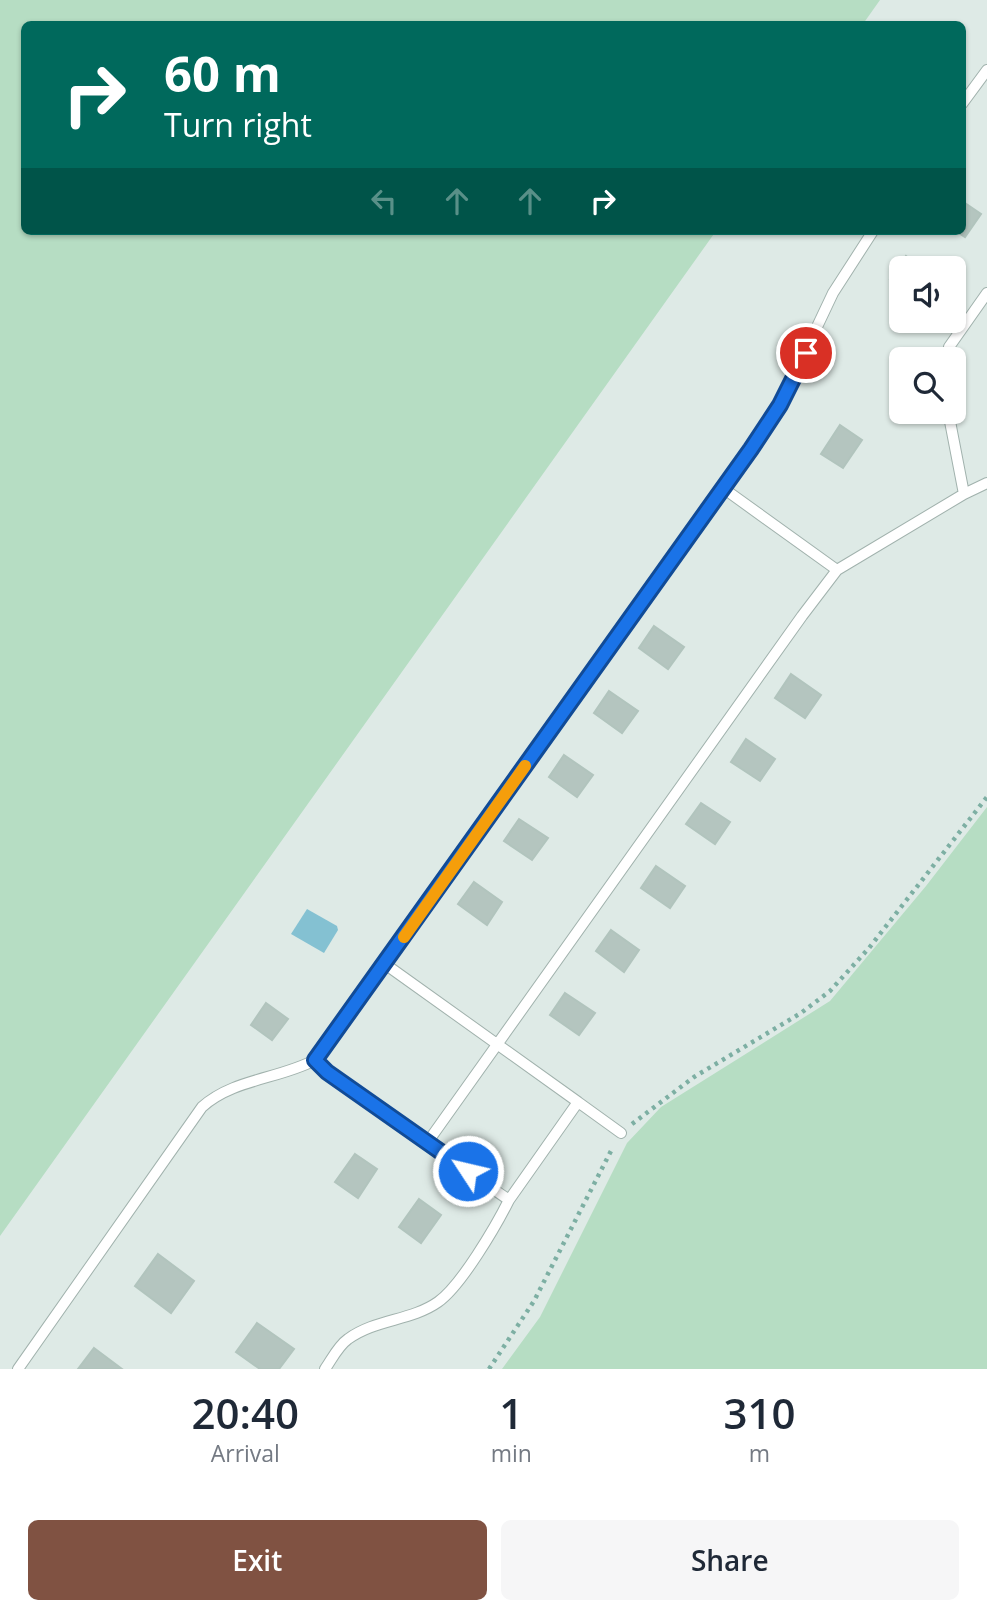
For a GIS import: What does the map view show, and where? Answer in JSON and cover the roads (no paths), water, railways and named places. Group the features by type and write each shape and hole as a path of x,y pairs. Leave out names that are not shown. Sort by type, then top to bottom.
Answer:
{"lane":[{"path":"966,99 987,70"},
{"path":"18,1369 202,1107 225,1091 295,1070 315,1060 780,405 833,293 870,235"},
{"path":"949,347 987,293"},
{"path":"951,424 964,494"},
{"path":"427,1143 836,570 964,494 987,484"},
{"path":"723,488 836,570"},
{"path":"385,964 621,1133"},
{"path":"315,1060 327,1072 509,1200"},
{"path":"325,1369 345,1340 365,1328 424,1310 440,1301 488,1236 509,1200 578,1102"}],"water":[{"path":"307,909 337,926 338,930 324,953 291,934"}]}
